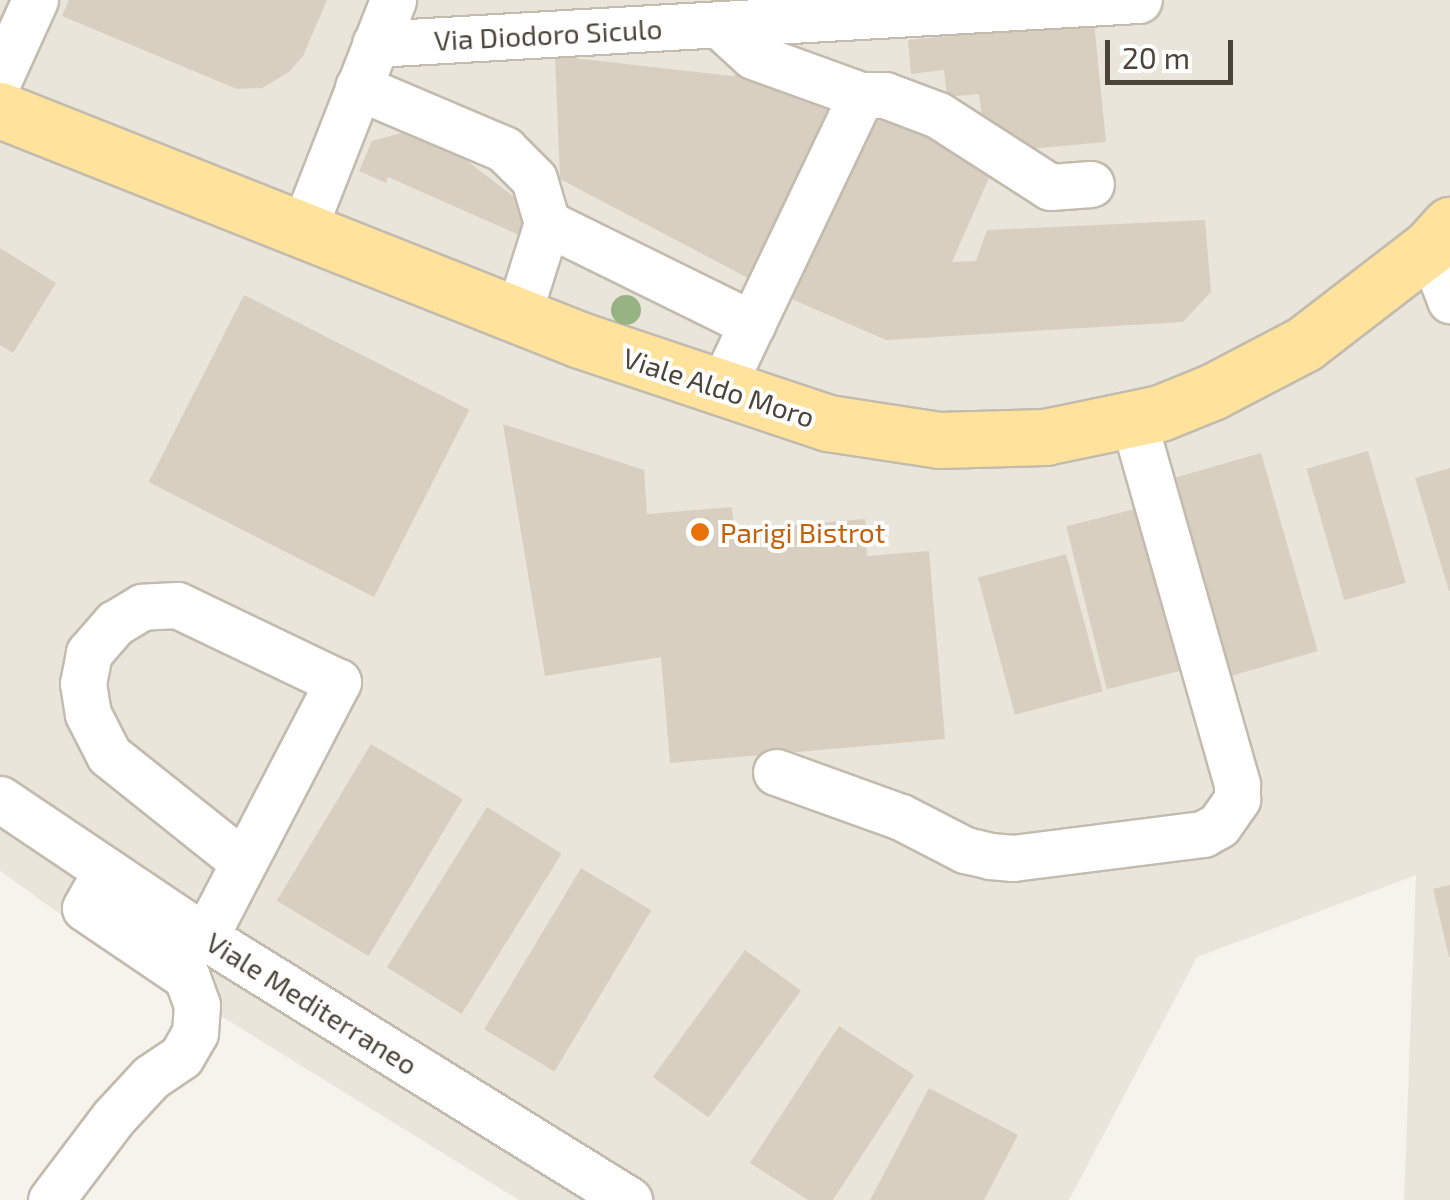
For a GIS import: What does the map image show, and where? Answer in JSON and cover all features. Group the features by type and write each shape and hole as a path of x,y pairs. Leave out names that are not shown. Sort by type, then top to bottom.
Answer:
{"main road":[{"name":"Viale Aldo Moro","path":"0,110 518,315 722,388 828,423 939,440 1045,437 1132,420 1262,370 1344,315 1443,226"}],"street":[{"path":"0,77 35,0"},
{"path":"303,230 393,0"},
{"name":"Via Diodoro Siculo","path":"375,44 718,24 823,9 1140,0"},
{"path":"718,24 753,56 861,95 885,96 938,115 1050,187 1092,184"},
{"path":"358,87 504,149 534,179 547,223 518,315"},
{"path":"722,388 861,95"},
{"path":"547,223 752,324"},
{"path":"1443,226 1450,300"},
{"path":"776,772 901,817 965,850 990,856 1013,858 1204,834 1219,825 1237,800 1237,784 1132,420"},
{"path":"206,937 338,682 177,605 142,607 114,623 89,652 83,683 88,714 109,755 244,862"},
{"name":"Viale Mediterraneo","path":"0,800 206,937 629,1200"},
{"path":"51,1200 113,1118 152,1078 180,1057 196,1033 197,1005 188,977 85,908 106,871"}],"shaded area":[{"path":"0,0 1450,0 1450,1200 1404,1200 1416,875 1197,957 1069,1200 519,1200 91,936 0,871"}],"building":[{"path":"69,0 327,0 303,56 289,72 262,88 237,89 62,16"},
{"path":"1094,22 1106,142 1029,149 982,117 979,94 947,97 944,70 911,74 908,40"},
{"path":"555,56 732,76 748,70 839,109 750,279 560,179"},
{"path":"874,99 996,162 952,262 976,261 987,230 1205,220 1211,292 1183,322 886,340 787,297"},
{"path":"423,127 530,209 519,235 388,177 386,183 359,171 372,141"},
{"path":"0,248 56,283 13,353 0,345"},
{"path":"244,295 469,410 374,597 149,482"},
{"path":"503,424 644,470 647,514 732,507 734,530 865,519 867,556 929,551 945,739 670,763 661,657 545,676"},
{"path":"1368,451 1406,583 1344,600 1306,469"},
{"path":"1261,453 1318,651 1224,678 1167,480"},
{"path":"1450,468 1450,591 1449,591 1415,478"},
{"path":"1139,508 1180,671 1107,689 1066,526"},
{"path":"1066,554 1103,691 1015,715 978,578"},
{"path":"371,744 463,799 368,956 277,901"},
{"path":"487,807 562,854 461,1014 387,967"},
{"path":"581,868 651,910 554,1071 484,1029"},
{"path":"1450,885 1450,957 1449,957 1433,889"},
{"path":"745,950 801,991 709,1118 653,1077"},
{"path":"839,1026 914,1075 833,1200 808,1200 750,1163"},
{"path":"929,1088 1018,1135 984,1200 870,1200"}],"place":[{"name":"Parigi Bistrot","path":"700,532"}]}
